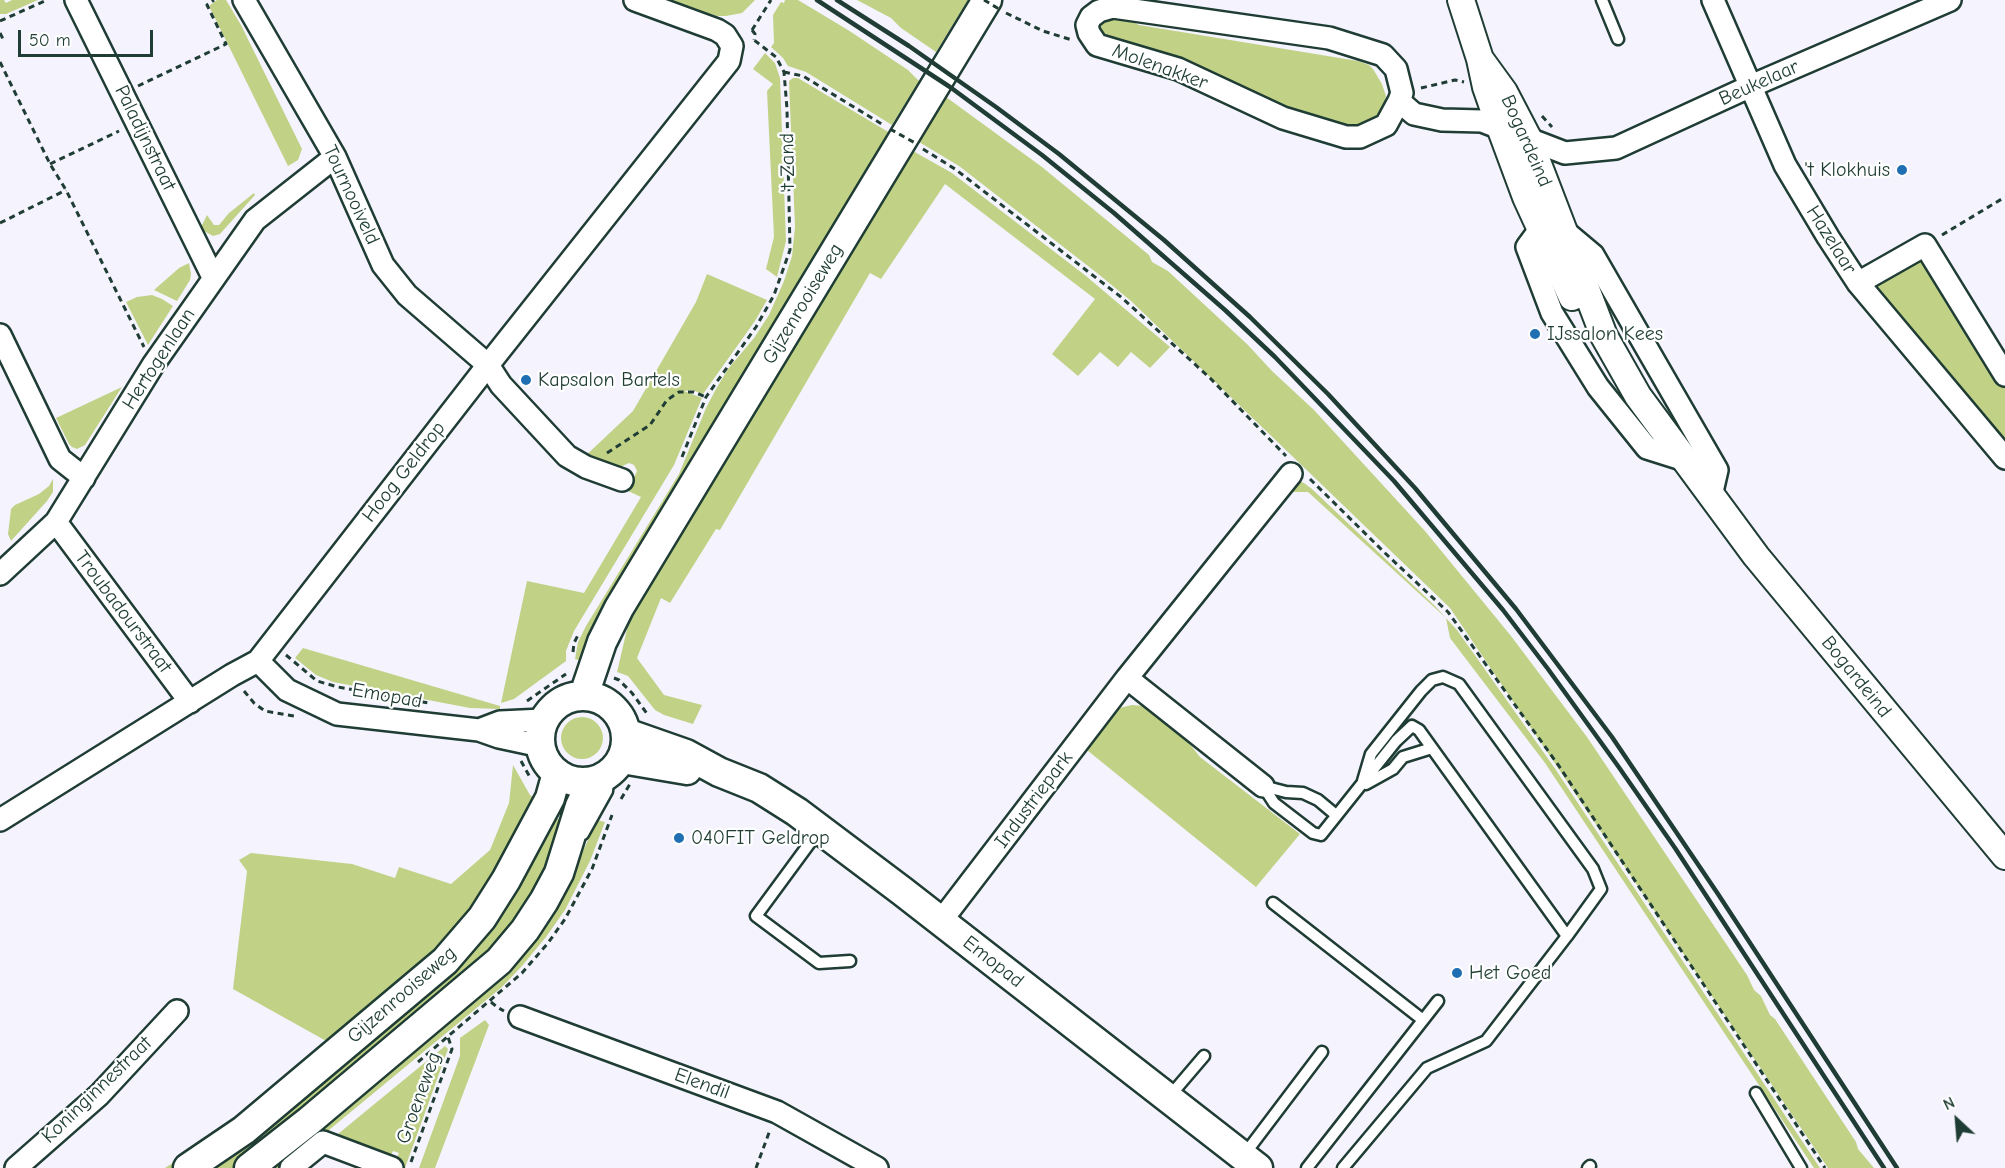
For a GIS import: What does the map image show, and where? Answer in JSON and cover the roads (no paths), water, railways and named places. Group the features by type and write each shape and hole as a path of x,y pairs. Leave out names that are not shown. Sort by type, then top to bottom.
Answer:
{"main road":[{"name":"Gijzenrooiseweg","path":"595,698 616,642 619,608 990,3"},
{"path":"569,698 595,698 617,711 624,724 617,765 574,781 557,773 548,764 542,733 556,705 569,698"},
{"name":"Gijzenrooiseweg","path":"249,1168 309,1121 499,961 525,930 559,873 580,806 617,765"},
{"name":"Emopad","path":"617,765 719,772 759,788 797,812 941,921 1250,1162"},
{"name":"Gijzenrooiseweg","path":"188,1168 244,1130 445,961 482,918 506,880 550,798 557,773"}],"street":[{"name":"Paladijnstraat","path":"76,0 213,277"},
{"name":"Tournooiveld","path":"244,0 335,157 383,265 407,296 488,365"},
{"name":"Hoog Geldrop","path":"0,820 258,661 488,365 729,61 731,43 717,30 635,0"},
{"name":"Bogardeind","path":"1461,0 1480,59 1486,87 1526,196 1552,228 1593,255 1717,470 1712,496"},
{"name":"Hazelaar","path":"1713,0 1785,165 1858,283 2005,459"},
{"name":"Beukelaar","path":"1500,127 1565,153 1616,148 1751,86 1950,0"},
{"name":"Molenakker","path":"1113,7 1329,38 1383,55 1396,69 1402,93 1399,101 1386,124 1360,137 1346,137 1283,118 1178,69 1097,45 1087,25 1099,10 1113,7"},
{"name":"Bogardeind","path":"1480,59 1504,92 1528,138 1545,184 1552,228 1576,304 1604,336 1638,396 1756,556 2005,856"},
{"path":"1399,101 1414,114 1442,120 1482,121 1500,127"},
{"path":"1545,184 1552,168 1565,153"},
{"name":"Hertogenlaan","path":"0,574 56,522 153,365 255,220 335,157"},
{"path":"1552,228 1527,247 1551,314 1598,387 1647,448 1685,460"},
{"name":"Hazelaar","path":"1858,283 1925,245 2005,375"},
{"path":"0,335 60,459 84,478"},
{"path":"488,365 501,385 567,456 586,467 621,480"},
{"name":"Industriepark","path":"941,921 1127,678 1296,470"},
{"name":"Troubadourstraat","path":"56,522 190,702"},
{"name":"Emopad","path":"258,661 287,690 337,714 478,730 500,723 542,733"},
{"path":"1127,678 1263,786"},
{"name":"Koninginnestraat","path":"16,1168 99,1095 177,1011"},
{"name":"Elendil","path":"520,1017 777,1112 877,1168"},
{"path":"291,1168 323,1142 392,1168"}],"lane":[{"path":"1602,0 1618,39"},
{"path":"1343,1168 1427,1068 1486,1041 1601,889 1593,868 1459,684 1443,677 1432,680 1421,691 1371,754 1361,787"},
{"path":"1263,786 1275,803 1313,833 1321,835 1396,741 1412,726 1419,730 1567,936"},
{"path":"1361,787 1393,769 1403,757 1432,748"},
{"path":"1263,786 1286,792 1303,793 1318,800 1336,815"},
{"path":"820,829 756,916 819,963 850,962"},
{"path":"1274,903 1423,1020"},
{"path":"1307,1168 1438,1001"},
{"path":"1250,1162 1322,1052"},
{"path":"1168,1098 1204,1056"},
{"path":"1756,1093 1801,1168"}],"railway":[{"path":"817,0 950,87 1042,155 1114,213 1275,357 1394,481 1503,610 1618,766 1675,848 1884,1168"},
{"path":"837,0 909,46 996,107 1059,154 1164,240 1250,317 1328,394 1415,488 1516,609 1612,737 1718,894 1897,1168"}],"place":[{"name":"'t Klokhuis","path":"1902,170"},
{"name":"IJssalon Kees","path":"1535,334"},
{"name":"Kapsalon Bartels","path":"526,380"},
{"name":"040FIT Geldrop","path":"679,838"},
{"name":"Het Goed","path":"1457,973"}]}
